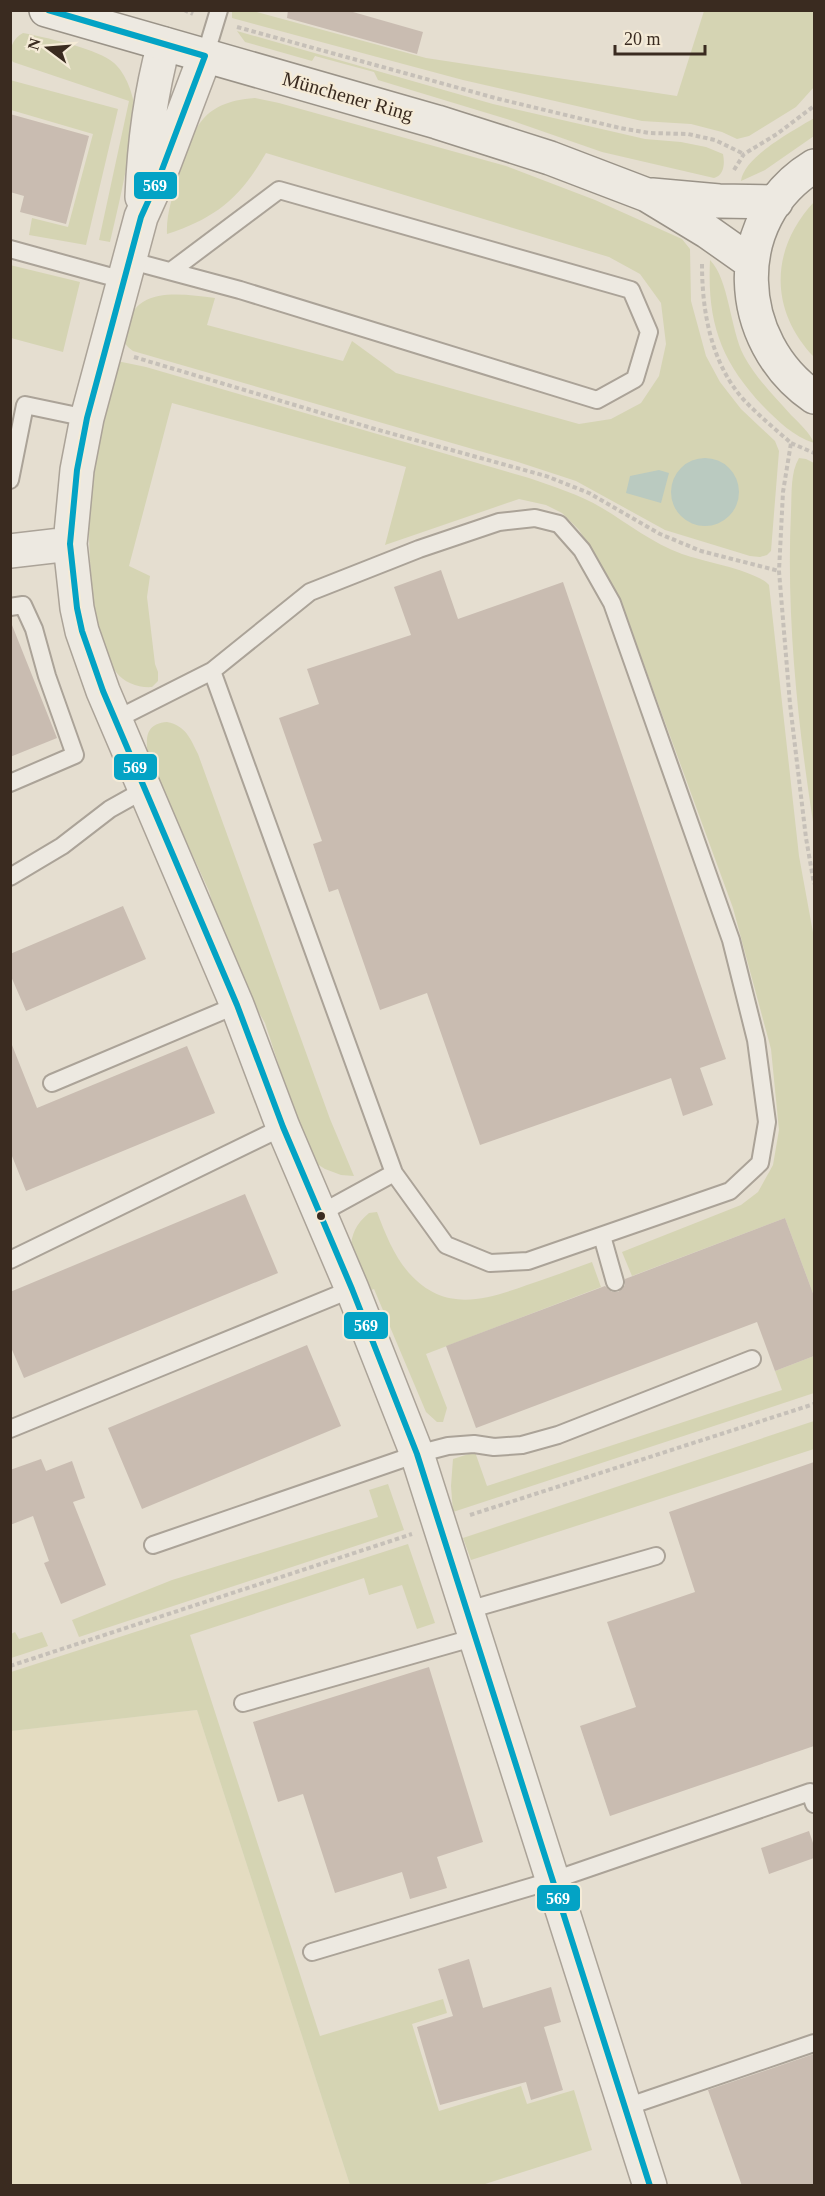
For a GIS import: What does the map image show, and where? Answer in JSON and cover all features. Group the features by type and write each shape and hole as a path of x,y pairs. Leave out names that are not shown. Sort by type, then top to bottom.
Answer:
{"street":[{"name":"Münchener Ring","path":"46,10 489,138 550,158 647,195 708,232 752,263"},
{"path":"141,217 147,118 164,44"},
{"path":"205,56 160,175 141,217 87,418 77,470 70,544 71,567 82,631 102,691 237,1005 283,1127 321,1213 417,1454 650,2186"},
{"path":"814,166 784,191 776,202 762,226 752,263 753,306 768,348 798,384 814,397"},
{"name":"Münchener Ring","path":"647,195 719,201 776,202"},
{"path":"10,552 70,544"}],"lane":[{"path":"205,56 217,16"},
{"path":"10,249 125,270 171,271 240,290 597,400 635,379 649,332 631,290 279,190 171,271"},
{"path":"10,480 25,405 87,418"},
{"path":"115,720 212,671 310,592 419,549 499,522 535,518 559,524 582,550 612,603 730,940 756,1040 767,1122 760,1163 730,1191 528,1261 490,1263 446,1245 394,1173 212,671"},
{"path":"10,607 22,605 34,629 47,676 75,755 10,783"},
{"path":"10,877 62,846 110,809 144,790"},
{"path":"52,1083 237,1005"},
{"path":"10,1260 283,1127"},
{"path":"321,1213 394,1173"},
{"path":"602,1236 615,1282"},
{"path":"10,1430 352,1289"},
{"path":"153,1545 417,1454 448,1446 522,1445 558,1435 752,1359"},
{"path":"243,1703 656,1556"},
{"path":"312,1952 554,1880 810,1792 814,1804"},
{"path":"626,2107 814,2043"}],"path":[{"path":"184,10 217,16 543,110 649,133 688,134 715,140 744,154"},
{"path":"719,201 727,181 744,154 777,134 814,106"},
{"path":"708,232 701,260 702,295 709,332 719,358 742,397 791,443 814,453"},
{"path":"105,349 375,429 546,476 589,493 660,534 701,551 779,571"},
{"path":"791,443 783,492 779,571 790,704 806,838 814,884"},
{"path":"10,1666 814,1404"}],"shaded area":[{"path":"705,458 718,461 729,468 736,479 739,492 736,505 729,516 718,523 705,526 692,523 681,516 674,505 671,492 674,479 681,468 692,461"},
{"path":"659,470 669,473 661,503 626,493 630,476"},
{"path":"197,1710 350,2185 11,2185 10,1731"}],"green space":[{"path":"232,11 253,11 426,58 677,96 704,11 814,11 814,87 796,107 749,136 737,139 722,132 691,124 642,121 463,80 232,18"},
{"path":"237,31 493,104 645,139 706,147 723,154 723,169 714,178 602,152 510,120 378,80 374,72 315,56 312,61 245,42"},
{"path":"23,33 92,51 115,64 129,85 134,103 134,121 110,242 99,240 129,101 13,62 11,59 12,44"},
{"path":"10,80 118,109 86,245 29,235 32,218 68,227 93,134 11,110"},
{"path":"255,98 506,166 595,200 682,239 690,249 691,301 706,356 720,382 741,409 775,441 779,451 771,551 760,557 750,556 665,530 576,481 130,349 125,343 125,332 130,317 138,306 160,296 187,295 215,298 207,325 343,361 352,341 396,373 579,424 611,419 641,403 659,376 666,344 661,303 640,274 609,257 266,153 246,182 225,204 199,221 167,234 174,190 189,145 202,121 210,112 222,105"},
{"path":"814,118 814,136 765,170 741,181 744,172 760,153"},
{"path":"814,202 814,357 799,339 789,320 783,300 781,280 783,259 789,239"},
{"path":"710,260 721,279 744,356 759,379 804,428 814,443 793,433 780,423 749,389 727,357 714,322"},
{"path":"10,265 80,282 63,352 11,338"},
{"path":"117,361 146,367 529,478 593,503 671,550 753,575 769,585 799,856 814,938 814,1296 785,1218 632,1276 622,1252 741,1205 758,1192 773,1165 779,1130 771,1049 733,908 624,610 604,570 579,530 562,513 546,505 519,499 385,545 406,467 172,403 129,566 150,576 147,597 158,681 152,687 132,684 119,676 107,655 94,605 89,546 89,493 92,468"},
{"path":"799,458 814,463 814,828 798,711 790,591 792,484"},
{"path":"167,722 183,730 198,754 330,1119 354,1176 341,1175 314,1162 292,1106 265,1023 228,959 209,891 148,758 147,739 150,729 159,723"},
{"path":"377,1212 390,1244 409,1273 436,1294 465,1300 480,1299 511,1291 592,1262 601,1287 426,1354 447,1408 443,1422 437,1422 426,1412 374,1289 362,1293 355,1271 351,1250 354,1231 369,1213"},
{"path":"814,1356 814,1393 453,1512 451,1486 453,1459 475,1452 487,1486 782,1390 775,1371"},
{"path":"814,1421 814,1449 471,1560 463,1538"},
{"path":"388,1484 404,1530 79,1637 72,1620 172,1580 378,1517 369,1490"},
{"path":"408,1544 435,1623 417,1629 402,1585 369,1595 364,1578 190,1635 320,2036 443,1999 447,2013 412,2024 439,2111 521,2086 527,2104 574,2090 592,2150 482,2185 350,2185 197,1710 11,1731 11,1672"},
{"path":"15,1632 19,1639 42,1632 48,1646 11,1658 11,1634"}],"building":[{"path":"288,10 346,10 423,32 417,54 287,18"},
{"path":"10,114 89,136 66,224 20,212 24,196 10,192"},
{"path":"441,570 458,619 563,582 726,1059 700,1068 713,1105 683,1116 671,1078 480,1145 427,993 380,1010 338,889 329,892 313,844 322,841 279,718 319,704 307,669 411,635 394,587"},
{"path":"12,625 57,738 10,757 10,626"},
{"path":"123,906 146,959 26,1011 10,974 10,954"},
{"path":"10,1045 12,1045 37,1108 187,1046 215,1113 26,1191 10,1151"},
{"path":"245,1194 278,1273 24,1378 10,1345 10,1292"},
{"path":"785,1218 814,1296 814,1356 775,1371 757,1322 476,1428 446,1346 605,1286 612,1292 618,1292 625,1285 625,1279"},
{"path":"307,1345 341,1426 142,1509 108,1428"},
{"path":"41,1459 46,1471 72,1461 85,1498 73,1502 106,1585 61,1604 44,1563 49,1561 33,1516 10,1525 10,1470"},
{"path":"814,1462 814,1746 610,1816 580,1726 636,1707 607,1622 695,1592 669,1512"},
{"path":"429,1667 483,1842 437,1857 447,1888 410,1899 402,1872 335,1893 303,1794 278,1802 253,1722"},
{"path":"809,1831 814,1846 814,1858 769,1874 761,1848"},
{"path":"469,1959 483,2008 551,1987 561,2022 544,2027 563,2090 531,2100 526,2082 440,2105 417,2027 453,2016 438,1969"},
{"path":"814,2054 814,2186 742,2186 708,2090"}],"transit line":[{"name":"569","path":"48,10 205,56 160,175 141,217 87,418 77,470 70,544 77,608 82,631 103,691 237,1005 283,1127 352,1289 417,1454 650,2186"}]}
